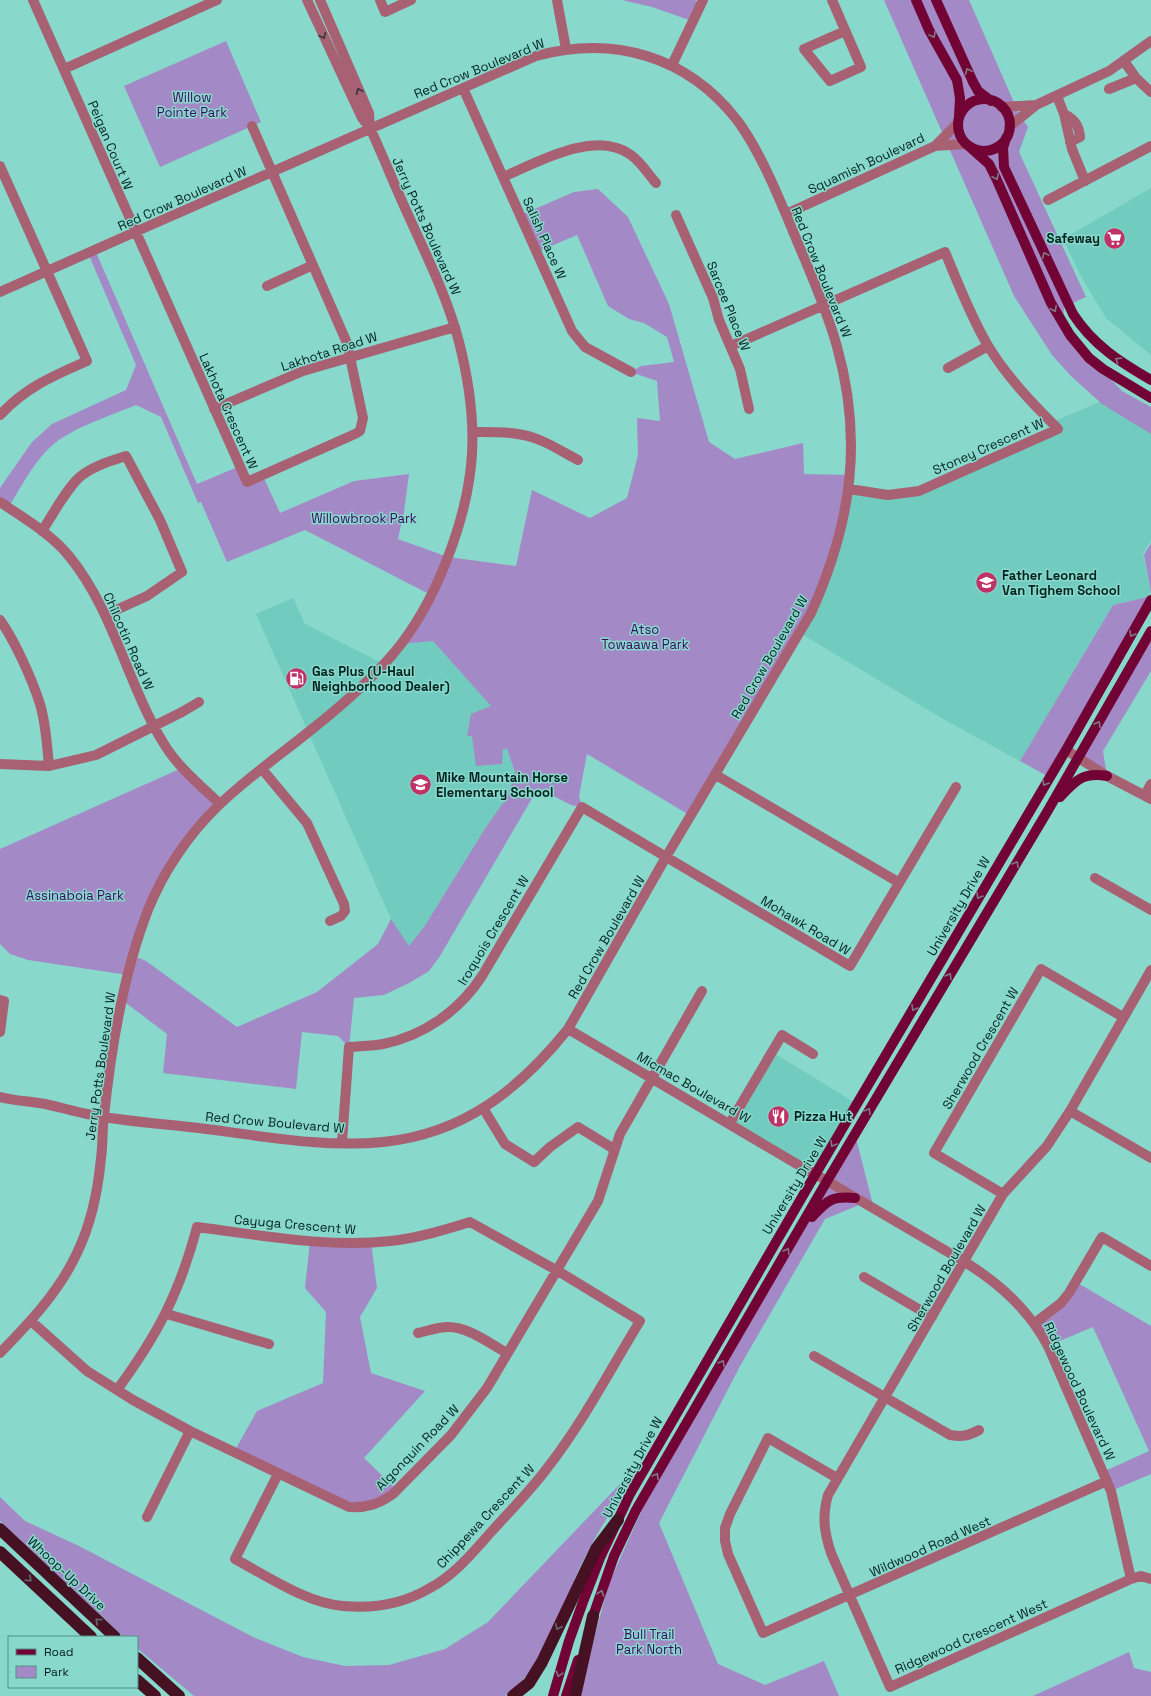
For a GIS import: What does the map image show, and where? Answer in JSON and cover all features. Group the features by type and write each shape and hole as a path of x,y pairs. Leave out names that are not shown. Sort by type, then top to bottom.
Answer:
{"highway":[{"path":"513,1696 528,1683 542,1662 596,1549 618,1520"},
{"name":"Whoop-Up Drive","path":"0,1529 114,1636"},
{"path":"0,1552 90,1636"},
{"path":"576,1696 593,1616"},
{"path":"138,1659 179,1696"},
{"path":"152,1673 182,1696"},
{"path":"138,1681 155,1696"}],"main road":[{"path":"916,0 929,30 957,80 960,98 960,135 969,146 989,164 1051,303 1070,335 1089,358 1103,369 1151,398"},
{"path":"936,0 978,91 991,101 1001,106 1008,116 1009,127 1003,148 1004,167 1073,314 1082,327 1101,347 1114,358 1151,380"},
{"path":"959,121 969,104 980,100 991,101"},
{"path":"969,146 988,151 998,147 1006,138"},
{"name":"University Drive W","path":"553,1696 569,1641 583,1602 618,1520 651,1454 1066,750 1151,600"},
{"name":"University Drive W","path":"566,1696 614,1556 636,1510 827,1181 1047,812 1151,631"},
{"path":"1047,812 1081,777 1094,774 1107,776"},
{"path":"798,1231 828,1201 840,1197 855,1198"}],"street":[{"name":"Peigan Court W","path":"33,0 134,232"},
{"path":"64,69 217,0"},
{"name":"Jerry Potts Boulevard W","path":"0,1353 31,1321 68,1270 85,1234 91,1215 101,1160 104,1116 121,1002 149,909 178,856 194,833 220,804 262,768 311,730 370,678 398,648 422,613 438,581 460,528 466,504 473,453 473,432 468,382 455,327 430,260 411,222 370,128 362,118 307,0"},
{"name":"Jerry Potts Boulevard W","path":"320,0 369,113 370,128"},
{"path":"380,0 385,12 411,0"},
{"path":"557,0 566,49"},
{"path":"672,64 703,0"},
{"path":"832,0 861,67 830,80 804,49 845,31"},
{"path":"1009,127 1036,105 1109,71 1151,41"},
{"name":"Red Crow Boulevard W","path":"0,292 536,56 566,49 602,48 639,53 672,64 711,93 738,122 758,157 786,214 824,306 841,357 848,405 851,447 849,489 837,546 811,613 666,857 568,1029 534,1069 500,1098 446,1126 402,1139 382,1142 313,1142 88,1115 46,1104 0,1097"},
{"path":"1124,61 1136,78 1151,92"},
{"path":"1109,89 1136,78"},
{"name":"Salish Place W","path":"463,88 562,312 577,339 585,347 631,372"},
{"path":"1057,96 1064,114 1076,162 1085,181"},
{"path":"1001,106 1036,105"},
{"name":"Squamish Boulevard","path":"786,214 935,146 959,121"},
{"name":"Lakhota Crescent W","path":"134,232 247,482 360,431 363,418 350,357 341,329 252,126"},
{"path":"503,177 563,151 575,147 591,146 619,150 631,155 656,183"},
{"name":"Squamish Boulevard","path":"935,146 969,146"},
{"path":"1048,200 1151,146"},
{"path":"0,166 4,185 47,272 87,361 43,380 13,401 0,415"},
{"name":"Sarcee Place W","path":"676,215 707,284 719,320 731,346 744,382 750,409"},
{"name":"Stoney Crescent W","path":"824,306 945,252 973,318 988,346 1015,383 1058,429 919,491 888,495 849,489"},
{"path":"267,286 313,265"},
{"path":"731,346 824,306"},
{"name":"Lakhota Road W","path":"214,409 303,371 455,327"},
{"path":"948,368 988,346"},
{"path":"473,432 522,434 542,441 578,460"},
{"path":"42,531 73,484 81,475 126,456 160,520 182,572 147,596 104,615"},
{"name":"Chilcotin Road W","path":"0,502 42,531 56,543 76,565 90,585 154,726 172,756 220,804"},
{"path":"0,620 18,653 40,705 49,766"},
{"path":"0,764 49,766 96,755 199,702"},
{"path":"1066,750 1107,776 1148,797 1151,784"},
{"path":"262,768 307,823 344,904 346,911 342,916 330,921"},
{"path":"716,775 898,882"},
{"name":"Mohawk Road W","path":"666,857 850,966 898,882 956,787"},
{"name":"Iroquois Crescent W","path":"342,1142 349,1047 383,1044 399,1040 450,1014 463,1001 482,976 582,807 666,857"},
{"path":"1095,878 1151,910"},
{"name":"Sherwood Crescent W","path":"1003,1194 934,1153 1041,970 1123,1017"},
{"name":"Sherwood Boulevard W","path":"850,1595 831,1553 823,1523 823,1510 828,1495 965,1262 1003,1194 1047,1146 1070,1111 1151,970"},
{"name":"Algonquin Road W","path":"31,1321 87,1371 117,1390 190,1431 349,1507 366,1507 383,1501 397,1490 464,1420 487,1388 558,1271 598,1201 603,1189 614,1148 631,1113 702,991"},
{"path":"0,1000 4,1001 0,1032"},
{"name":"Micmac Boulevard W","path":"568,1029 827,1181"},
{"path":"730,1123 782,1035 813,1054"},
{"path":"483,1108 505,1144 534,1162 550,1147 578,1127 614,1148"},
{"path":"1070,1111 1151,1158"},
{"name":"Ridgewood Boulevard W","path":"827,1181 965,1262 996,1283 1021,1306 1035,1323 1048,1346 1107,1481"},
{"name":"Cayuga Crescent W","path":"117,1390 140,1359 166,1314 187,1264 197,1227 302,1240 355,1243 413,1238 470,1222 558,1271"},
{"path":"1035,1323 1061,1303 1069,1293 1102,1237 1151,1266"},
{"name":"Chippewa Crescent W","path":"278,1474 235,1559 305,1596 341,1606 377,1606 395,1603 425,1591 448,1577 465,1561 548,1468 581,1419 640,1321 558,1271"},
{"path":"864,1277 932,1317"},
{"path":"166,1314 269,1344"},
{"path":"418,1333 448,1327 459,1329 471,1333 507,1353"},
{"path":"814,1356 886,1396 950,1435 962,1437 970,1436 979,1430"},
{"path":"147,1517 190,1431"},
{"name":"Wildwood Road West","path":"837,1478 768,1438 730,1514 725,1528 725,1541 728,1554 763,1633 1107,1481"},
{"path":"1107,1481 1111,1491 1131,1579"},
{"name":"Ridgewood Crescent West","path":"850,1595 890,1687 1131,1579 1141,1576 1151,1579"}],"shaded area":[{"path":"1151,188 1151,355 1106,318 1082,278 1063,239"},
{"name":"Father Leonard Van Tighem School","path":"1100,402 1151,433 1151,540 1143,554 1151,592 1148,597 1113,605 1020,761 945,720 800,633 849,489 901,495 1058,429 1052,422"},
{"name":"Mike Mountain Horse Elementary School","path":"293,598 305,624 384,664 402,644 433,641 492,706 515,772 508,796 486,827 424,927 409,947 391,919 256,614"},
{"path":"772,1052 857,1104 815,1174 730,1123"}],"green space":[{"path":"622,0 695,0 700,4 692,21 652,7"},
{"path":"884,0 969,0 1020,116 1028,127 1019,152 1086,297 1064,307 1063,322 1078,345 1122,391 1151,407 1151,434 1102,404 1071,376 1052,355 1014,296"},
{"name":"Willow Pointe Park","path":"226,41 261,122 160,167 124,86"},
{"path":"598,189 628,217 669,304 709,442 735,459 803,443 804,474 850,475 828,573 691,816 587,754 579,796 582,807 571,805 538,788 440,956 429,971 411,982 384,995 354,998 349,1047 338,1036 302,1032 296,1089 163,1073 167,1034 118,997 128,975 28,960 10,954 0,944 0,849 182,768 220,804 180,853 130,954 146,961 237,1027 317,992 378,944 391,919 409,946 424,927 486,827 508,796 515,772 507,749 503,749 502,764 476,766 472,736 467,736 471,714 491,706 433,641 402,644 431,595 305,530 227,562 201,502 198,503 161,417 136,405 94,422 63,437 48,449 41,457 29,473 8,508 0,502 0,488 32,442 52,424 126,390 136,365 88,253 95,250 197,484 240,466 247,482 262,474 280,513 354,481 409,474 404,512 398,539 448,557 516,566 532,490 590,518 627,498 638,455 637,418 660,421 657,381 631,372 641,366 674,362 667,337 644,323 629,319 608,306 577,235 537,252 521,215 574,192"},
{"path":"1151,543 1151,592 1144,555"},
{"path":"1148,597 1049,777 1020,761 1113,605"},
{"path":"1151,631 1151,671 1103,751 1107,776 1078,758"},
{"name":"Bull Trail Park North","path":"855,1134 874,1209 864,1203 825,1219 740,1366 659,1523 718,1664 765,1685 824,1661 839,1696 581,1696 588,1659 610,1581 641,1512 636,1510"},
{"path":"310,1241 371,1242 377,1288 360,1317 371,1373 425,1391 364,1458 397,1490 361,1508 234,1452 257,1411 323,1383 326,1312 305,1288"},
{"path":"1076,1282 1151,1326 1151,1474 1111,1491 1103,1472 1149,1451 1093,1327 1048,1346 1035,1323"},
{"path":"642,1461 604,1523 583,1561 543,1652 520,1683 505,1696 194,1696 138,1649 138,1636 123,1636 0,1521 0,1497 25,1521 79,1546 253,1637 303,1657 345,1666 389,1665 445,1649 488,1622"},
{"path":"1129,1652 1134,1668 1151,1672 1151,1696 1033,1696"}],"place":[{"name":"Safeway","path":"1115,238"},
{"name":"Father Leonard Van Tighem School","path":"987,582"},
{"name":"Gas Plus (U-Haul Neighborhood Dealer)","path":"297,678"},
{"name":"Mike Mountain Horse Elementary School","path":"421,784"},
{"name":"Pizza Hut","path":"779,1116"}],"park label":[{"name":"Willowbrook Park","path":"364,518"},
{"name":"Atso Towaawa Park","path":"645,636"},
{"name":"Assinaboia Park","path":"75,895"}]}
